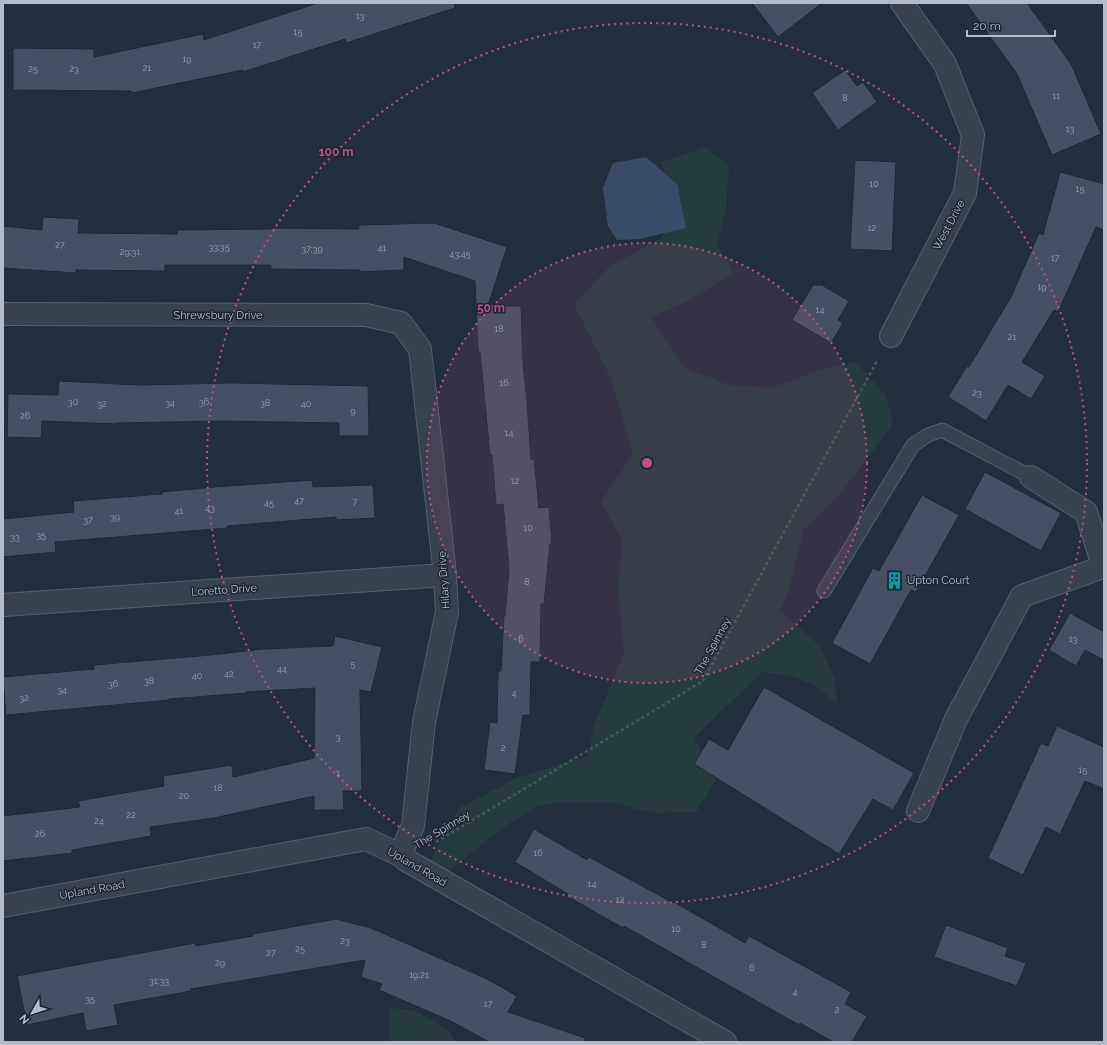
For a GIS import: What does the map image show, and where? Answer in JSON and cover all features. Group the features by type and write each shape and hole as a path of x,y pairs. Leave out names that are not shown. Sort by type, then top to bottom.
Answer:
{"street":[{"name":"West Drive","path":"891,336 965,193 973,135 945,64 902,3"},
{"name":"Shrewsbury Drive","path":"3,314 366,315 401,323 420,349"},
{"name":"Hilary Drive","path":"403,857 413,826 424,722 447,612 445,574 420,349"},
{"path":"918,811 956,719 1022,596 1103,568 1086,512 1031,477"},
{"name":"Loretto Drive","path":"3,605 445,574"},
{"name":"Upland Road","path":"3,906 366,840 403,857 725,1042"}],"lane":[{"path":"824,591 914,445 928,435 942,430 1031,477"}],"path":[{"name":"The Spinney","path":"403,857 703,681 891,336"}],"green space":[{"path":"705,147 729,165 726,210 717,244 733,273 688,301 651,317 685,368 729,385 771,388 823,369 855,361 886,396 893,424 838,497 804,529 788,593 780,611 820,646 834,677 837,704 815,685 791,676 762,672 694,738 717,778 696,812 652,813 609,802 559,802 535,807 507,825 442,877 426,868 459,808 519,777 588,756 594,726 624,652 618,590 622,540 601,502 633,454 611,379 574,304 610,266 661,239 670,211 662,162"},
{"path":"390,1008 413,1010 450,1031 454,1042 389,1042"}],"water":[{"path":"646,157 677,184 686,228 640,239 617,240 608,226 603,188 613,163"}],"building":[{"path":"318,3 454,3 455,8 346,43 345,39 243,72 243,70 132,93 131,91 13,90 13,48 94,49 94,57 203,34 204,40"},
{"path":"752,3 822,3 778,37"},
{"path":"966,3 1027,3 1071,64 1101,134 1052,155 1017,74"},
{"path":"845,70 857,86 863,82 877,102 838,130 812,93"},
{"path":"855,160 896,162 892,251 850,249"},
{"path":"1060,172 1104,184 1104,230 1096,227 1058,312 1054,310 1022,362 1045,376 1031,399 1008,385 986,421 948,397 967,366 969,367 1011,297 1039,233 1043,235"},
{"path":"43,217 79,219 78,233 177,234 177,230 271,228 359,229 359,225 434,223 507,247 488,306 521,306 523,362 531,459 534,459 539,508 549,507 552,544 550,544 544,604 541,604 540,662 531,662 530,715 523,715 515,774 484,770 490,722 497,723 498,671 501,671 504,616 509,569 503,504 496,505 492,455 490,455 480,352 478,352 475,281 404,257 404,270 360,272 360,270 271,269 271,265 165,265 165,271 76,270 76,273 3,268 3,226 42,230"},
{"path":"813,285 822,285 849,301 838,320 843,323 831,343 792,320"},
{"path":"59,381 138,385 232,383 368,386 369,436 339,436 339,423 221,421 116,424 42,421 41,438 7,437 8,394 58,395"},
{"path":"985,472 1061,513 1041,551 965,509"},
{"path":"312,480 313,487 373,485 375,518 336,520 336,517 227,526 227,528 55,542 56,552 3,557 3,519 74,512 73,501 162,494 162,492 215,487"},
{"name":"Upton Court","path":"922,495 959,515 916,592 911,590 870,664 832,643 873,568 879,571"},
{"path":"1070,613 1104,632 1104,660 1085,650 1076,666 1049,650"},
{"path":"335,636 382,647 371,692 360,690 362,791 343,791 344,810 314,810 314,796 214,818 150,827 151,836 72,850 72,853 3,861 3,816 80,807 78,801 164,786 163,776 232,765 233,777 314,758 315,688 246,692 6,715 3,677 94,669 94,665 263,649 333,646"},
{"path":"764,687 914,773 893,810 873,799 839,854 694,764 709,739 728,750"},
{"path":"1057,726 1104,747 1104,789 1085,781 1060,834 1046,827 1023,875 988,858 1041,743 1048,746"},
{"path":"534,829 587,860 589,857 673,903 674,902 745,943 749,936 851,992 845,1004 867,1016 852,1042 833,1042 800,1023 799,1025 624,926 623,928 567,896 568,894 515,862"},
{"path":"336,919 371,928 487,979 517,996 508,1012 585,1038 584,1042 489,1042 453,1022 379,990 382,984 361,977 365,960 191,989 191,991 114,1005 118,1025 86,1031 83,1013 27,1025 17,976 195,943 196,946 253,936 253,934"},
{"path":"946,925 1008,948 1005,956 1026,963 1017,986 934,957"}],"place":[{"name":"Upton Court","path":"894,580"}]}
